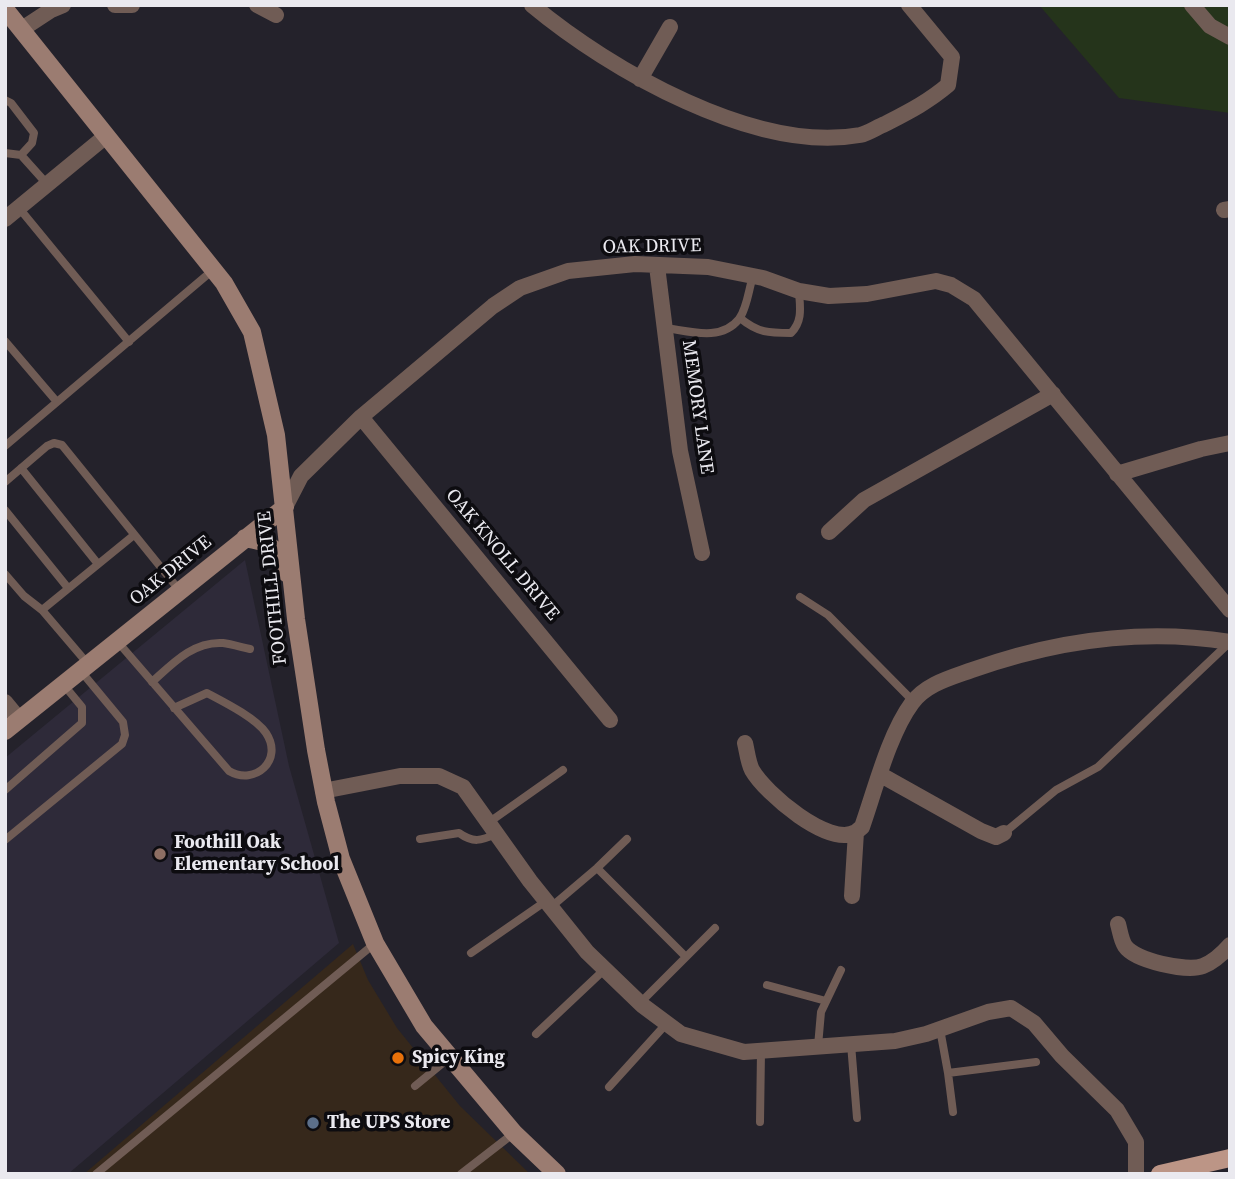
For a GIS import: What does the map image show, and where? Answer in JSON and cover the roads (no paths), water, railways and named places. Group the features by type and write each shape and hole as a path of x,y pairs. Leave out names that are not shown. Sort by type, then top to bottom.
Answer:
{"main road":[{"path":"1160,1174 1230,1158"}],"street":[{"path":"22,29 63,5"},
{"path":"115,5 132,5"},
{"path":"257,5 276,15"},
{"path":"532,5 586,46 661,90 713,111 788,135 825,138 863,134 925,104 948,85 952,57 908,5"},
{"path":"1192,5 1210,26 1230,37"},
{"name":"FOOTHILL DRIVE","path":"5,9 213,270 236,302 252,332 276,435 296,619 323,791 341,859 375,943 424,1026 514,1133 557,1174"},
{"path":"640,79 670,27"},
{"path":"5,219 106,136"},
{"name":"OAK DRIVE","path":"12,725 285,507 301,476 360,417 493,306 520,288 568,271 635,264 708,267 753,276 799,291 829,296 855,295 936,281 951,285 974,299 1230,610"},
{"name":"MEMORY LANE","path":"657,266 680,451 702,553"},
{"path":"829,532 864,500 1052,394"},
{"name":"OAK KNOLL DRIVE","path":"360,417 610,720"},
{"path":"1117,474 1230,443"},
{"path":"245,538 262,541 278,553 294,592"},
{"path":"745,743 752,769 776,800 801,817 838,835 853,835 862,827 898,727 913,701 935,683 995,662 1075,642 1151,636 1197,637 1230,642"},
{"path":"5,702 12,725"},
{"path":"881,775 981,831 996,837 1004,833"},
{"path":"323,791 400,776 439,776 463,788 548,904 587,952 640,1003 681,1034 693,1038 744,1052 895,1041 988,1012 1011,1008 1034,1023 1062,1056 1117,1110 1136,1142 1136,1174"},
{"path":"852,896 856,832"},
{"path":"1118,925 1124,945 1134,955 1188,968 1203,966 1230,945"}],"lane":[{"path":"5,100 11,103 34,133 32,143 21,155"},
{"path":"5,153 21,155 47,184"},
{"path":"19,208 129,342"},
{"path":"5,446 213,270"},
{"path":"665,328 717,334 740,318 753,276"},
{"path":"740,318 767,334 791,333 797,327 800,317 799,291"},
{"path":"5,341 57,402"},
{"path":"5,482 47,446 54,443 62,445 180,591"},
{"path":"21,468 97,565"},
{"path":"5,510 68,588"},
{"path":"42,610 134,535"},
{"path":"5,574 24,596 42,610 123,722 125,734 122,744 5,840"},
{"path":"800,597 828,615 913,701"},
{"path":"117,641 174,708 229,771 238,777 251,776 269,763 271,750 266,733 251,719 222,701 207,693 174,708"},
{"path":"1004,833 1056,790 1098,767 1230,642"},
{"path":"152,682 189,651 202,646 222,643 250,649"},
{"path":"5,790 82,723 82,707 63,684"},
{"path":"420,839 459,832 469,840 480,841 563,770"},
{"path":"471,953 548,904 597,868 626,839"},
{"path":"597,868 686,957"},
{"path":"640,1003 715,928"},
{"path":"96,1174 375,943"},
{"path":"537,1034 604,969"},
{"path":"818,1046 821,1013 841,970"},
{"path":"766,985 827,1001"},
{"path":"609,1087 667,1023"},
{"path":"940,1029 953,1112"},
{"path":"851,1044 857,1118"},
{"path":"760,1122 761,1051"},
{"path":"415,1086 449,1058"},
{"path":"948,1073 1037,1062"},
{"path":"461,1174 514,1133"}],"place":[{"name":"Foothill Oak Elementary School","path":"160,854"},
{"name":"Spicy King","path":"398,1058"},
{"name":"The UPS Store","path":"313,1123"}]}
